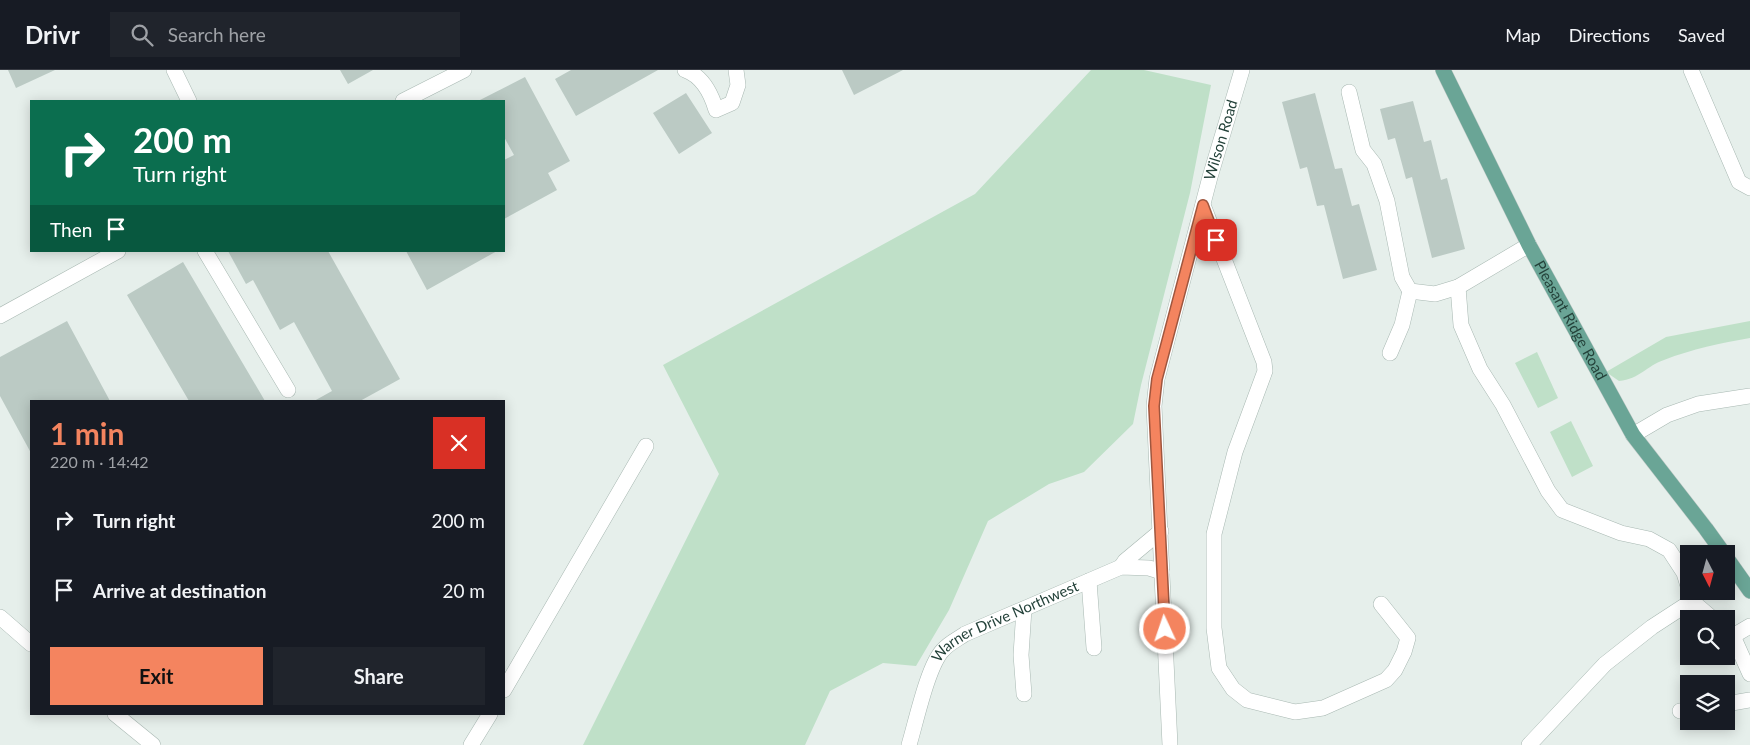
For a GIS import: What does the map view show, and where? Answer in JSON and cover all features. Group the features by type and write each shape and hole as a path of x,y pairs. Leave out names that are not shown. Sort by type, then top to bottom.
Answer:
{"main road":[{"name":"Pleasant Ridge Road","path":"1443,70 1529,246 1633,435 1718,545"},
{"path":"1735,570 1750,591"}],"street":[{"path":"174,70 189,100"},
{"path":"405,100 464,70"},
{"path":"685,70 692,73 710,92 716,110 732,103 738,84 736,70"},
{"name":"Wilson Road","path":"1170,745 1154,406 1157,379 1203,205 1242,70"},
{"path":"1691,70 1739,182 1750,188"},
{"path":"1349,92 1363,150 1374,164 1388,201 1402,277 1410,291 1402,325 1390,353"},
{"path":"1203,205 1264,362 1265,371 1236,452 1214,534 1214,628 1219,668 1233,689 1247,700 1295,712 1324,708 1386,680 1404,652 1408,638 1381,604"},
{"path":"1410,291 1435,294 1458,287 1529,246"},
{"path":"2,311 116,252"},
{"path":"206,252 288,390"},
{"path":"1458,287 1461,326 1480,369 1503,405 1548,491 1562,510 1621,532 1649,539 1670,550 1680,566"},
{"path":"1633,435 1668,415 1698,404 1750,396"},
{"path":"505,688 646,446"},
{"path":"1121,567 1125,561 1161,531"},
{"name":"Warner Drive Northwest","path":"910,745 932,668 942,650 965,634 1121,567 1142,568 1162,572"},
{"path":"1089,581 1094,648"},
{"path":"1529,745 1605,664 1683,600"},
{"path":"1696,600 1705,610"},
{"path":"1024,609 1021,655 1024,694"},
{"path":"0,617 30,643"},
{"path":"1735,631 1750,626"},
{"path":"1735,643 1750,674"},
{"path":"1735,702 1750,700"},
{"path":"116,715 153,745"},
{"path":"471,745 489,715"}],"green space":[{"path":"1091,70 1144,70 1211,85 1190,193 1141,385 1133,424 1084,472 1049,484 988,521 949,610 916,666 883,663 830,691 805,745 583,745 719,474 663,365 975,194"},
{"path":"1750,321 1750,338 1675,356 1626,380 1619,381 1606,372 1666,337"},
{"path":"1537,352 1558,398 1538,408 1515,363"},
{"path":"1571,421 1593,466 1572,477 1550,432"}],"building":[{"path":"8,70 55,70 16,88"},
{"path":"340,70 373,70 348,84"},
{"path":"571,70 658,70 576,116 555,79"},
{"path":"842,70 903,70 854,95"},
{"path":"525,77 570,161 548,173 557,190 505,218 505,160 514,155 505,139 505,100 480,100"},
{"path":"686,93 712,133 679,154 653,113"},
{"path":"1315,93 1335,169 1342,168 1352,206 1359,204 1377,270 1343,279 1324,205 1317,206 1307,167 1300,169 1282,102"},
{"path":"1413,101 1424,142 1431,140 1441,180 1447,178 1465,249 1432,258 1412,177 1406,179 1395,138 1388,140 1380,109"},
{"path":"229,252 329,252 400,379 362,400 316,400 332,391 294,322 280,330 253,280 246,284"},
{"path":"407,252 495,252 427,290"},
{"path":"183,262 264,400 188,400 127,295"},
{"path":"67,321 109,400 30,400 30,451 0,396 0,357"}],"route":[{"path":"1165,629 1154,406 1157,379 1203,205 1216,240"}]}
